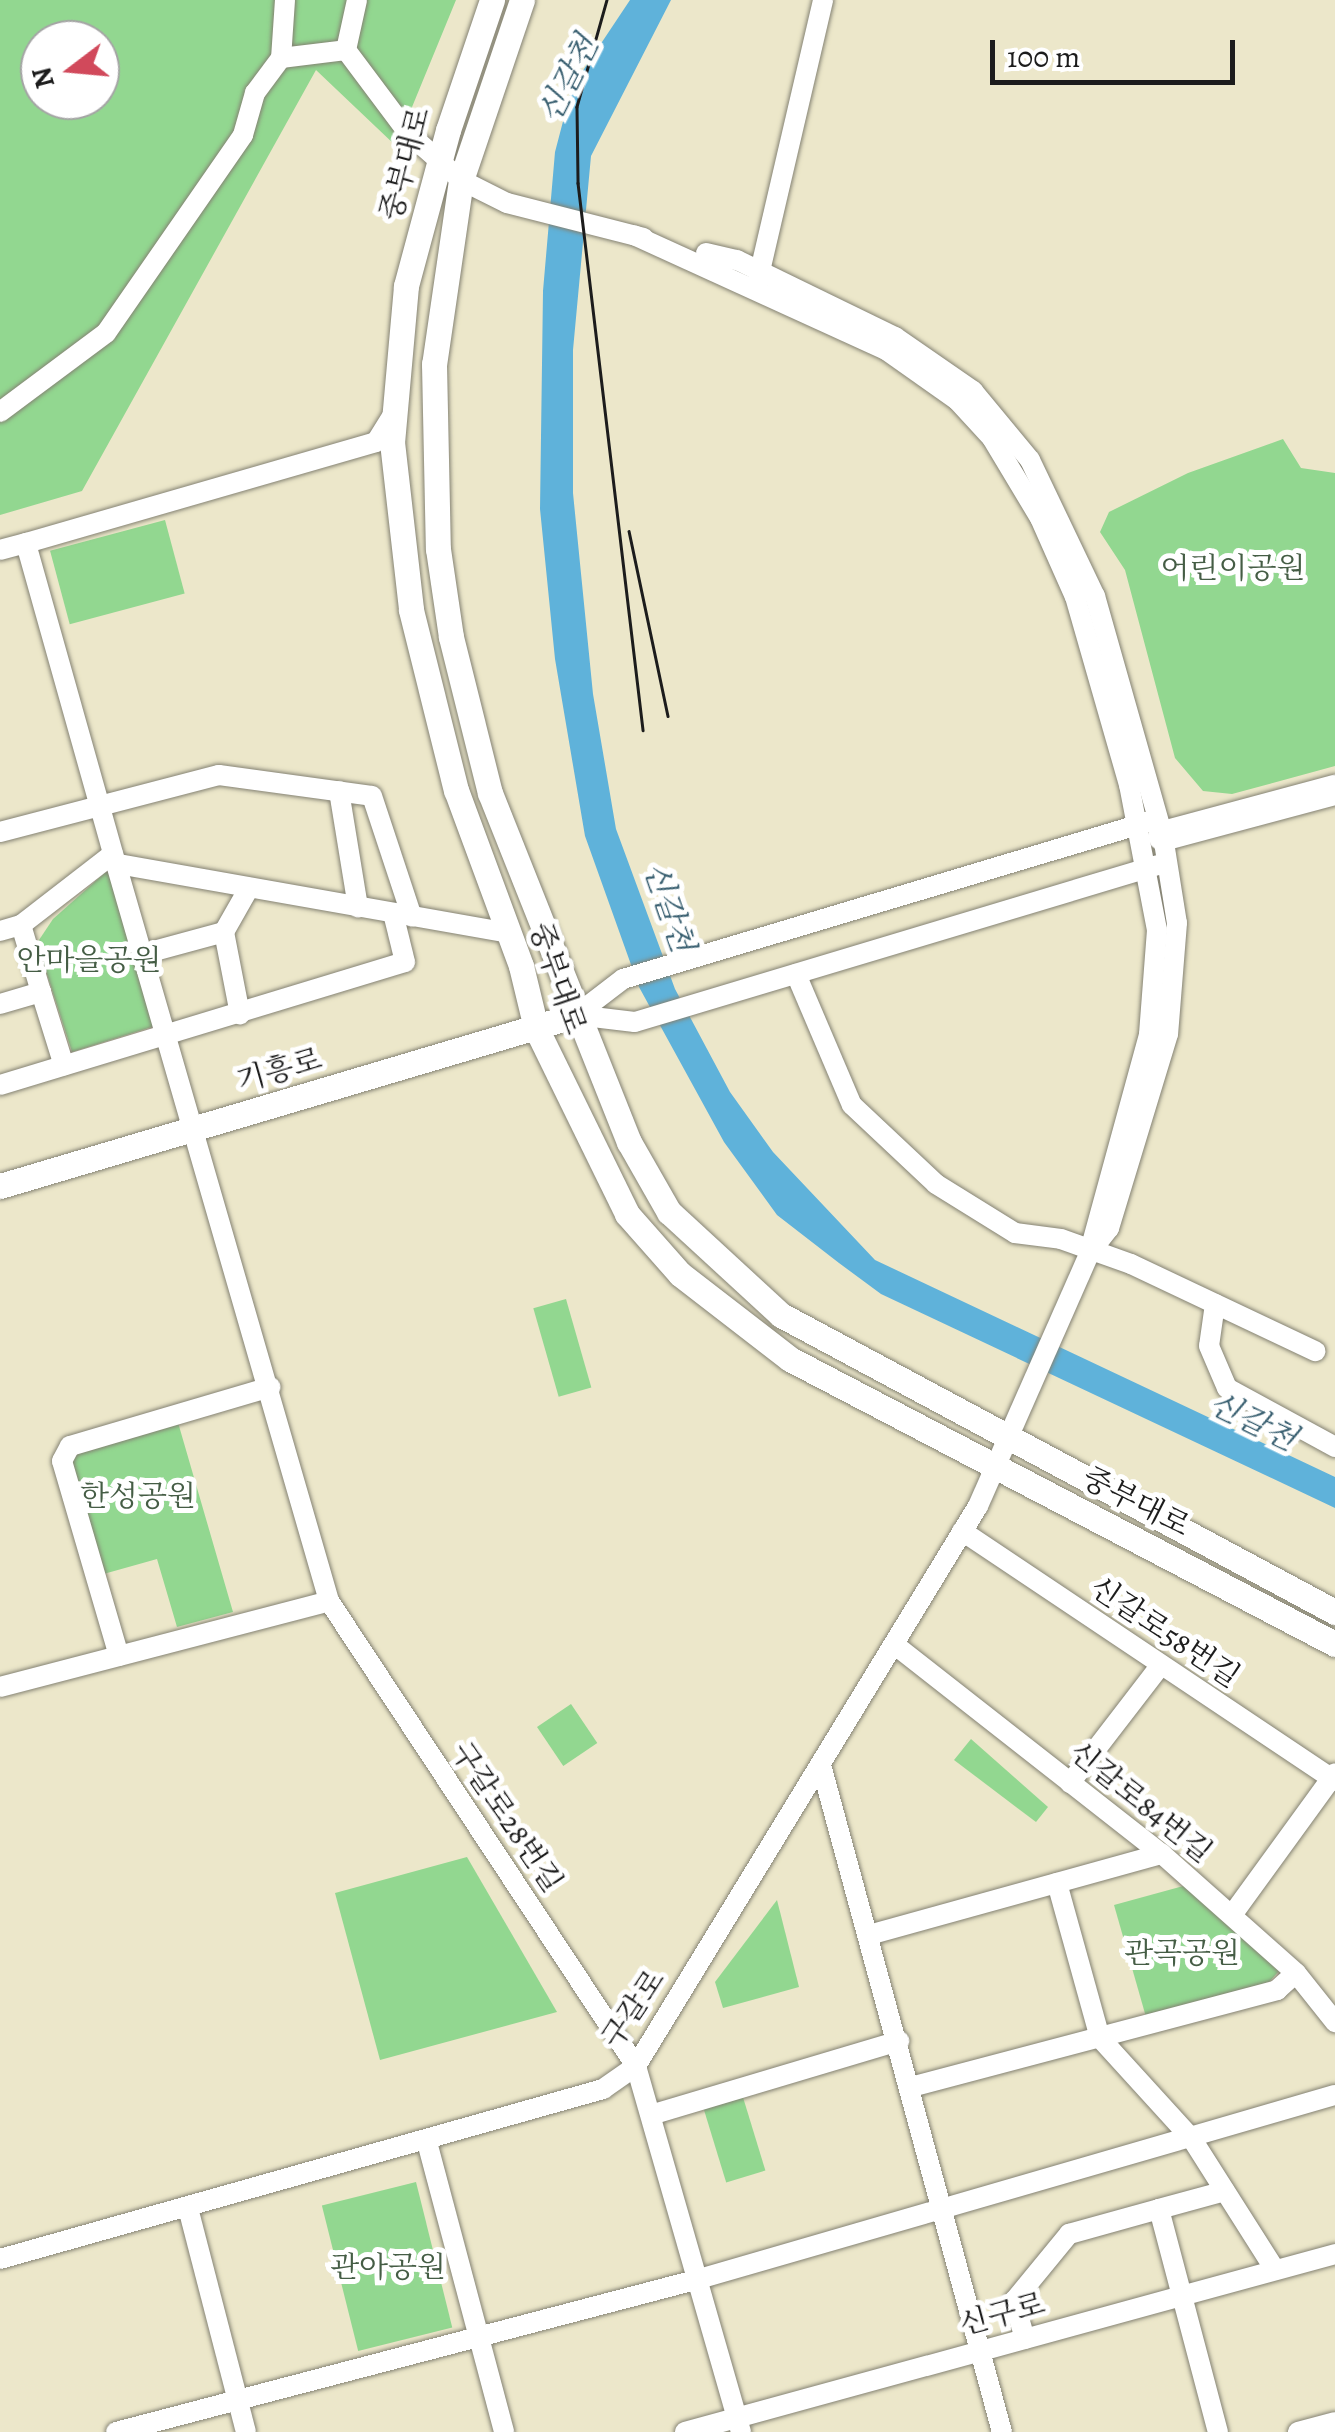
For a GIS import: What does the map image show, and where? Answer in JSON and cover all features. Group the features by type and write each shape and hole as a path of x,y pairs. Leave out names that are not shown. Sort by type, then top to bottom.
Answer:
{"highway":[{"path":"1158,844 1335,790"},
{"path":"1158,844 1335,806"}],"main road":[{"name":"중부대로","path":"492,0 440,160 406,286 394,411 396,478 412,610 447,754 536,1028 627,1214 680,1274 790,1360 1335,1644"},
{"name":"중부대로","path":"522,0 461,180 434,364 438,549 451,637 485,776 629,1142 669,1212 731,1275 781,1315 1335,1612"},
{"name":"기흥로","path":"0,1186 576,1015"}],"street":[{"path":"0,412 106,333 242,135 255,93 281,58 285,0"},
{"path":"281,58 346,50 357,0"},
{"path":"758,279 823,0"},
{"name":"구갈로","path":"0,2259 427,2142 603,2089 636,2066 895,1645 998,1469 1089,1254 1109,1228 1168,1034 1178,923 1094,596 1058,510 1010,432 973,391 895,337 758,279 634,236 507,204 461,180 408,134 346,50"},
{"path":"0,550 376,442 394,411"},
{"path":"376,442 396,478"},
{"name":"구갈로28번길","path":"26,543 329,1601 636,2066 654,2114 739,2425"},
{"path":"0,832 100,802 219,775 372,796 402,915 405,962 0,1086"},
{"path":"339,791 358,907"},
{"path":"576,1015 623,978 725,948 1158,844"},
{"path":"576,1015 636,1022 796,974 1158,844"},
{"path":"0,931 21,925 115,859 249,888 508,933"},
{"path":"240,1014 224,932 249,888"},
{"path":"21,925 64,1066"},
{"path":"143,954 224,932"},
{"path":"796,974 852,1105 902,1158 1015,1233 1062,1239 1089,1254 1131,1264 1315,1352"},
{"path":"0,1004 41,992"},
{"path":"1215,1304 1209,1346 1227,1388 1335,1447"},
{"path":"119,1656 62,1461 70,1446 270,1387"},
{"name":"신갈로58번길","path":"962,1531 1334,1778"},
{"path":"0,1686 329,1601"},
{"name":"신갈로84번길","path":"895,1645 1162,1854 1296,1973 1335,2022"},
{"path":"1070,1783 1160,1665"},
{"path":"821,1765 1002,2432"},
{"path":"1232,1915 1334,1778"},
{"path":"869,1935 1162,1854"},
{"path":"1058,1883 1100,2038 1192,2139 1275,2270"},
{"path":"911,2087 1278,1990 1296,1973"},
{"path":"654,2114 899,2042"},
{"path":"116,2432 944,2212 1335,2096"},
{"path":"427,2142 504,2432"},
{"path":"1025,2339 1014,2301 1069,2234 1225,2191"},
{"path":"188,2208 246,2432"},
{"path":"1159,2209 1218,2432"},
{"name":"신구로","path":"686,2432 739,2425 981,2351 1335,2254"},
{"path":"1298,2432 1335,2422"}],"green space":[{"path":"0,0 456,0 396,146 316,70 82,491 0,515"},
{"name":"어린이공원","path":"1283,439 1301,468 1335,473 1335,766 1232,794 1203,791 1175,758 1125,570 1100,532 1109,512 1188,473"},
{"path":"165,520 185,593 70,624 50,551"},
{"name":"안마을공원","path":"108,870 155,1026 72,1052 37,943 53,919"},
{"path":"566,1299 591,1387 559,1397 533,1308"},
{"name":"한성공원","path":"177,1419 233,1612 177,1627 157,1559 100,1575 68,1465 78,1449"},
{"path":"571,1704 597,1743 563,1766 537,1727"},
{"path":"971,1739 1048,1807 1036,1822 954,1760"},
{"path":"467,1857 557,2012 380,2060 335,1893"},
{"name":"관곡공원","path":"1187,1885 1279,1971 1269,1982 1146,2017 1114,1905"},
{"path":"777,1900 799,1987 723,2008 715,1982"},
{"path":"742,2094 765,2171 726,2182 703,2106"},
{"name":"관아공원","path":"416,2182 452,2328 358,2351 322,2205"}],"water":[{"path":"630,0 671,0 591,156 573,350 573,493 593,694 616,829 675,989 730,1092 773,1152 875,1260 1335,1477 1335,1508 881,1294 839,1263 777,1215 724,1142 639,987 585,836 555,659 540,509 543,291 555,152 572,87"}],"tram line":[{"path":"607,0 577,107 578,183 643,730"},
{"path":"629,531 668,716"}],"water label":[{"name":"신갈천","path":"568,79"},
{"name":"신갈천","path":"669,907"},
{"name":"신갈천","path":"1253,1421"}]}
